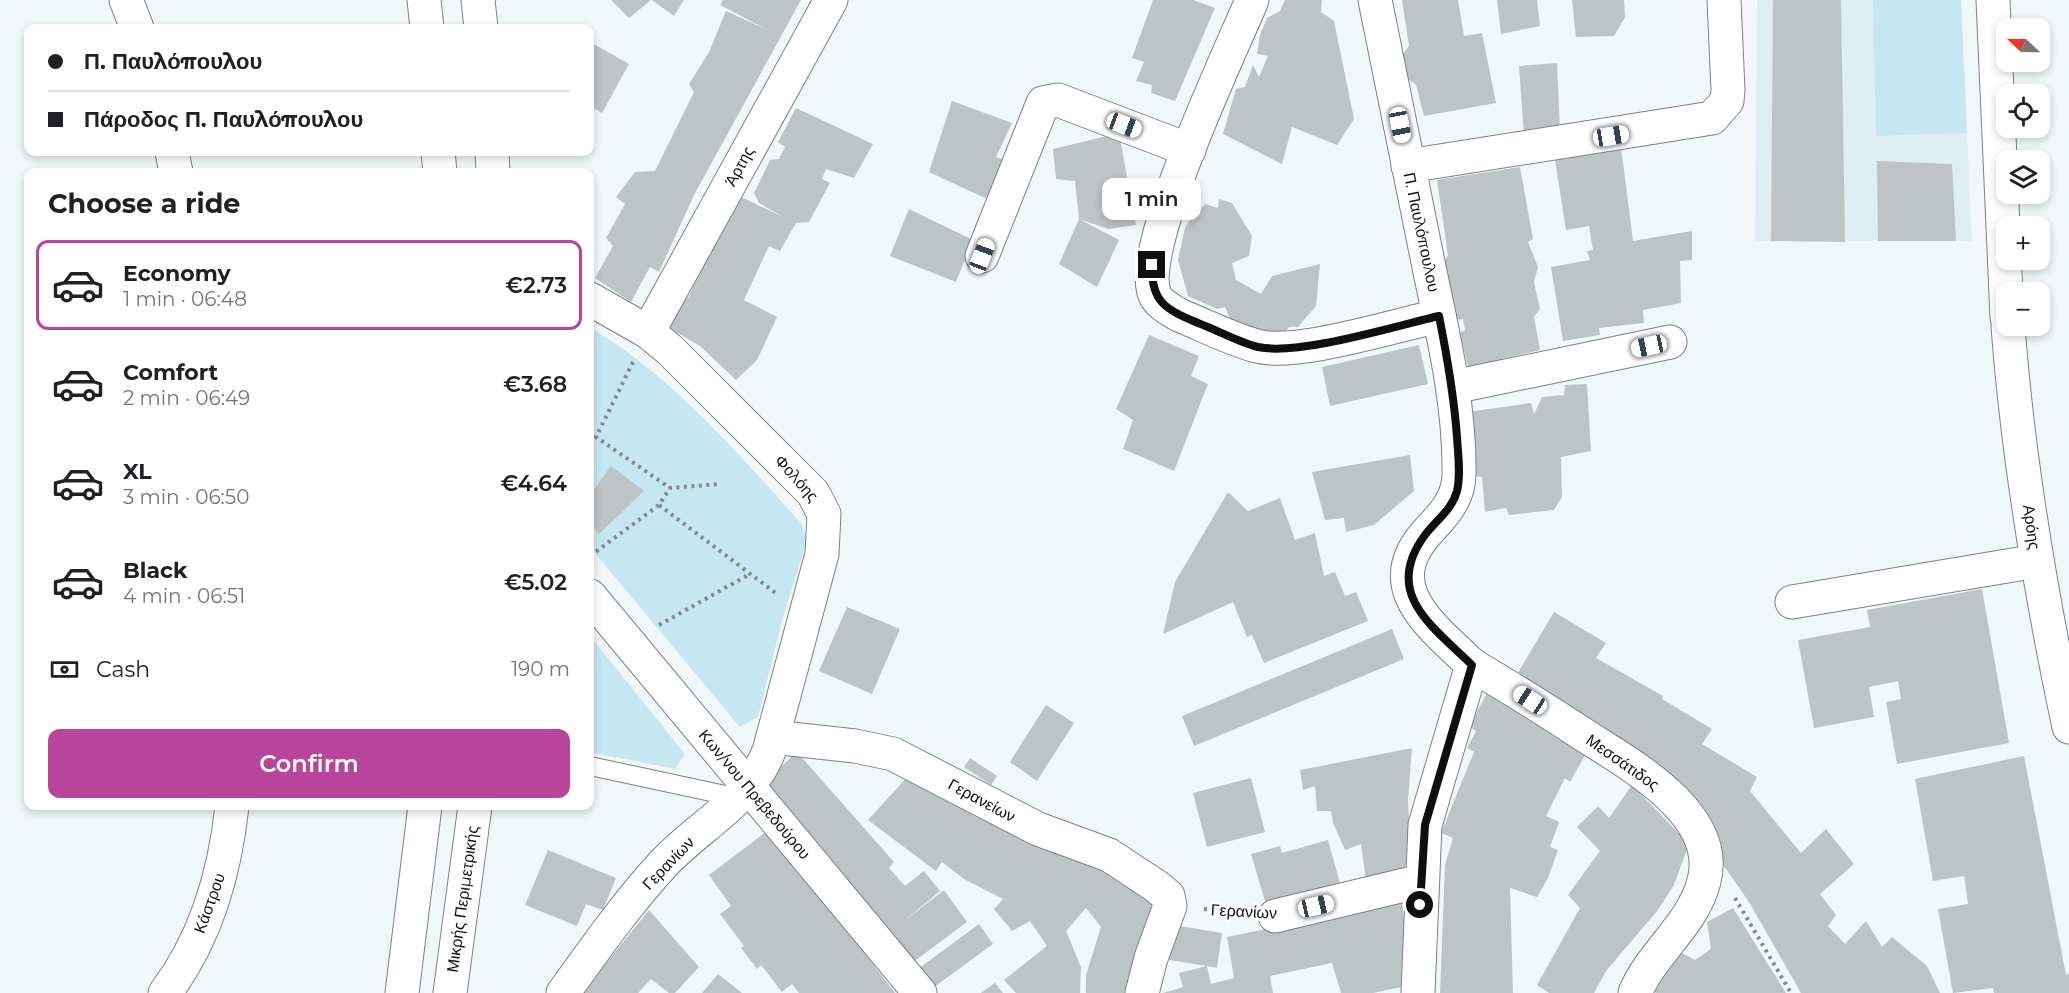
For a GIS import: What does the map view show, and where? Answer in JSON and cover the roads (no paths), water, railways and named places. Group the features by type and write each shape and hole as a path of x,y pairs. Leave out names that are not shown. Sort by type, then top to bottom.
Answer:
{"street":[{"path":"126,0 135,24"},
{"path":"424,0 427,24"},
{"path":"478,0 481,24"},
{"name":"Άρτης","path":"648,332 831,0"},
{"path":"1252,0 1166,212 1152,265 1155,296 1167,308 1257,347 1277,349 1305,346 1439,316"},
{"name":"Π. Παυλόπουλου","path":"1375,0 1453,387 1460,475 1449,509 1426,532 1413,552 1407,573 1409,594 1424,619 1472,665"},
{"path":"1408,166 1713,118 1727,101 1724,0"},
{"path":"1993,0 2005,282"},
{"path":"982,256 1043,103 1058,100 1190,150"},
{"name":"Φολόης","path":"594,300 648,332 696,373 818,500 825,525 823,547 807,616 773,737"},
{"name":"Αρόης","path":"2009,336 2012,379 2037,561 2059,634 2069,728"},
{"path":"1453,387 1670,342"},
{"path":"1792,602 2037,561"},
{"name":"Κων/νου Πρεβεδούρου","path":"594,601 744,793 920,993"},
{"path":"1418,993 1425,825 1472,665"},
{"name":"Μεσσάτιδος","path":"1472,665 1648,777 1690,819 1706,853 1705,880 1692,909 1650,967 1635,993"},
{"name":"Γερανίων","path":"563,993 665,863 744,793 766,759 773,737"},
{"name":"Γερανείων","path":"773,737 855,746 893,754 1038,828 1109,855 1156,886 1168,896 1170,906 1151,958 1142,993"},
{"name":"Κάστρου","path":"165,993 202,928 224,863 231,810"},
{"path":"402,993 425,810"},
{"name":"Μικρής Περιμετρικής","path":"450,993 474,810"},
{"name":"Γερανίων","path":"1275,916 1421,881"}],"lane":[{"path":"594,767 744,793"}]}
